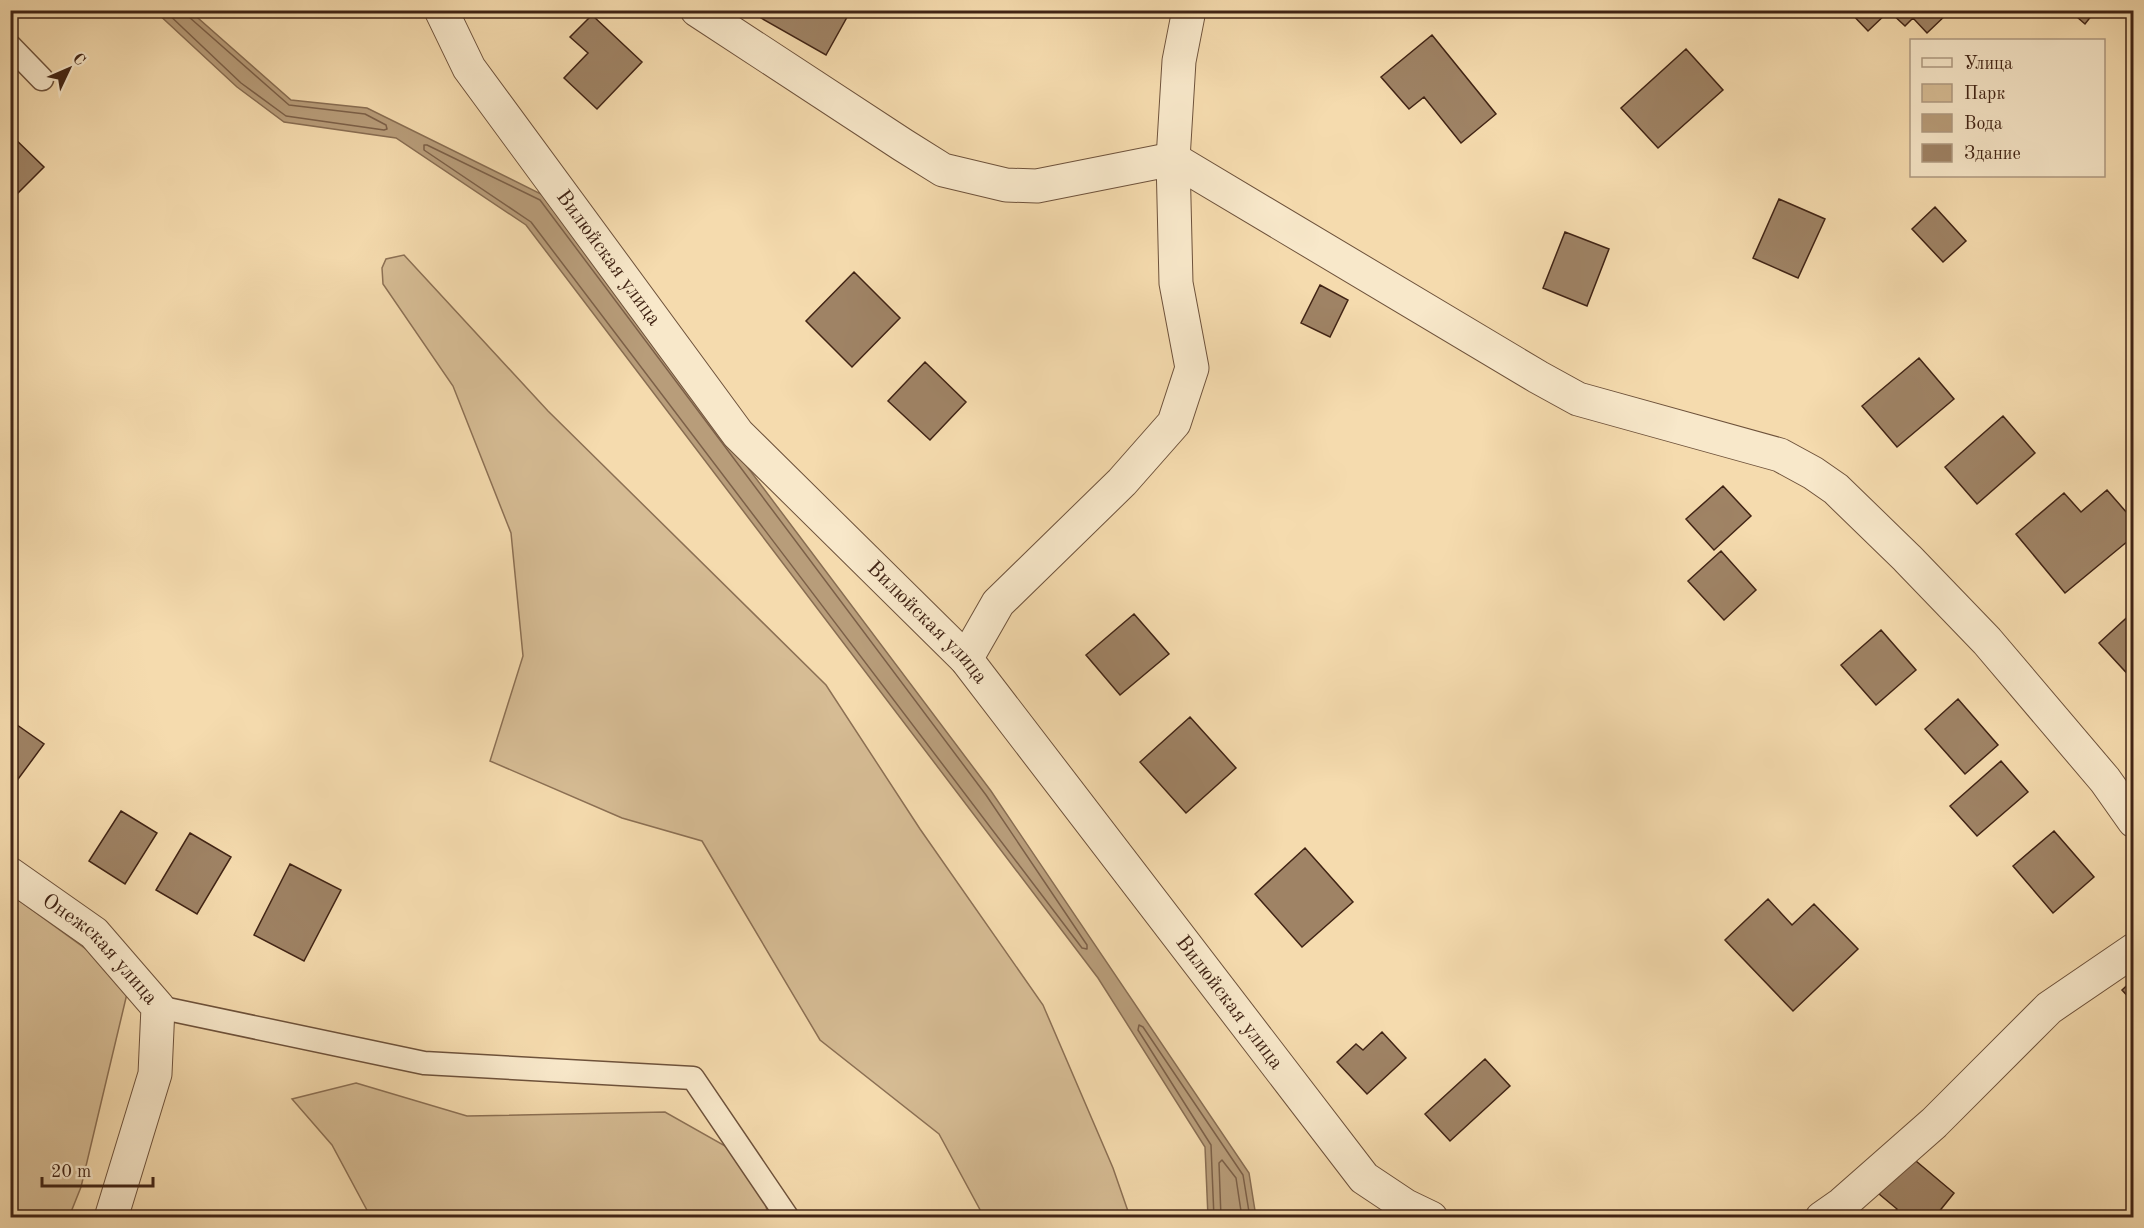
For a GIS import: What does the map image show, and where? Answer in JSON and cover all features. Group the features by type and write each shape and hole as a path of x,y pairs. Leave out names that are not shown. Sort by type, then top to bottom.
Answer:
{"street":[{"name":"Вилюйская улица","path":"441,10 469,68 738,434 966,659 1364,1178 1406,1206 1431,1218"},
{"path":"697,10 944,170 1006,185 1037,186 1173,159 1578,399 1780,455 1813,473 1844,496 1987,641 2105,780 2133,821"},
{"path":"966,659 998,603 1122,482 1174,423 1192,368 1176,283 1173,159 1179,61 1189,10"},
{"name":"Онежская улица","path":"10,874 94,933 158,1007 155,1074 111,1218"},
{"path":"1822,1218 1842,1204 1934,1123 2049,1008 2133,950"}],"lane":[{"path":"10,46 42,80"},
{"path":"158,1007 424,1063 693,1078 788,1218"}],"green space":[{"path":"404,255 548,411 826,685 920,829 1043,1005 1113,1168 1130,1217 984,1217 939,1134 820,1040 702,841 622,818 490,761 523,656 511,533 453,386 383,284 382,268 386,259"},
{"path":"10,894 130,981 81,1187 69,1217 11,1217"},
{"path":"356,1083 467,1116 665,1112 727,1147 763,1196 769,1217 375,1217 368,1212 332,1145 292,1099"}],"water":[{"path":"155,11 190,11 291,100 367,108 543,195 991,791 1249,1173 1256,1217 1208,1217 1205,1147 1098,978 526,225 396,138 284,122 237,87"}],"building":[{"path":"765,10 851,10 826,55 761,18"},
{"path":"1848,10 1946,10 1948,13 1927,33 1913,18 1905,26 1889,11 1868,31"},
{"path":"2069,10 2096,10 2085,24"},
{"path":"592,15 642,62 597,109 564,78 588,53 570,37"},
{"path":"1432,35 1496,114 1461,143 1424,97 1409,109 1381,77"},
{"path":"1686,49 1723,90 1658,148 1621,108"},
{"path":"10,134 44,167 10,201"},
{"path":"1779,199 1825,219 1798,278 1753,258"},
{"path":"1935,207 1966,241 1943,262 1912,229"},
{"path":"1565,232 1609,249 1587,306 1543,288"},
{"path":"854,272 900,318 852,367 806,321"},
{"path":"1320,285 1348,300 1330,337 1301,323"},
{"path":"1919,358 1954,399 1897,447 1862,406"},
{"path":"925,362 966,402 930,440 888,401"},
{"path":"2003,416 2035,453 1977,504 1945,467"},
{"path":"1723,486 1751,516 1714,550 1686,519"},
{"path":"2107,490 2134,521 2134,536 2065,593 2016,534 2064,493 2081,512"},
{"path":"1721,551 1756,590 1724,620 1688,581"},
{"path":"2134,611 2134,681 2099,643"},
{"path":"1134,614 1169,654 1120,695 1086,655"},
{"path":"1881,630 1916,670 1876,705 1841,665"},
{"path":"1958,699 1998,745 1965,774 1925,729"},
{"path":"1190,717 1236,768 1186,813 1140,762"},
{"path":"10,720 44,744 10,790"},
{"path":"2001,761 2028,792 1977,836 1950,806"},
{"path":"121,811 157,833 125,884 89,861"},
{"path":"2054,831 2094,877 2053,913 2013,866"},
{"path":"190,833 231,857 197,914 156,890"},
{"path":"1305,848 1353,902 1302,947 1255,894"},
{"path":"290,864 341,890 304,961 254,935"},
{"path":"1768,899 1792,925 1814,904 1858,949 1793,1011 1725,940"},
{"path":"2134,979 2134,1003 2122,990"},
{"path":"1382,1032 1406,1058 1367,1094 1337,1062 1356,1044 1363,1050"},
{"path":"1485,1059 1510,1086 1450,1141 1425,1114"},
{"path":"1910,1156 1954,1193 1934,1218 1890,1218 1897,1209 1879,1194"}]}
